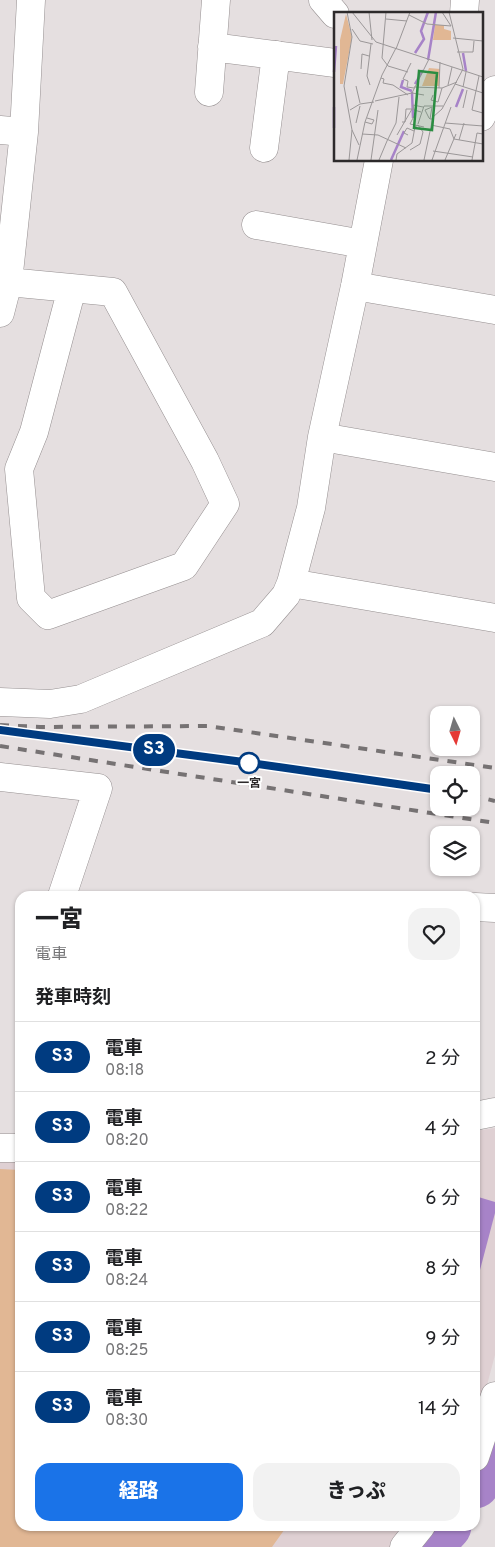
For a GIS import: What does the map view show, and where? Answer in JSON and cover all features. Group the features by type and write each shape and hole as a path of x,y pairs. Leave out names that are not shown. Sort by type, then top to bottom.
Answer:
{"street":[{"path":"0,313 8,282 12,131 31,0"},
{"path":"209,92 216,0"},
{"path":"324,0 334,13"},
{"path":"212,47 334,63"},
{"path":"264,148 276,55"},
{"path":"482,115 495,90"},
{"path":"0,702 50,704 81,698 262,623 286,595 311,508 322,437 355,286 379,161"},
{"path":"256,225 363,244"},
{"path":"8,282 72,288 113,292 205,461 225,504 184,566 48,615 31,598 20,469 34,432 72,288"},
{"path":"355,286 495,310"},
{"path":"322,437 495,467"},
{"path":"291,583 495,618"},
{"path":"0,777 98,788 64,891"},
{"path":"480,907 495,908"},
{"path":"480,1115 495,1112"},
{"path":"0,1148 15,1148"},
{"path":"480,1447 489,1430 495,1396"},
{"path":"404,1547 417,1531"}],"shaded area":[{"path":"495,1128 495,1355 480,1411 480,1130"},
{"path":"0,1160 15,1160 15,1531 408,1531 394,1547 0,1547"},
{"path":"0,1169 15,1170 15,1531 283,1531 272,1547 0,1547"},
{"path":"480,1198 495,1202 495,1213 480,1270"}],"waterway":[{"path":"480,1472 495,1435"},
{"path":"428,1547 442,1531"}],"railway":[{"path":"0,725 40,727 208,726 495,768"},
{"path":"17,732 430,789"},
{"path":"0,746 495,823"},
{"path":"480,797 495,801"}],"train":[{"name":"S3","path":"0,730 430,789"}],"place":[{"name":"一宮","path":"249,763"}]}
